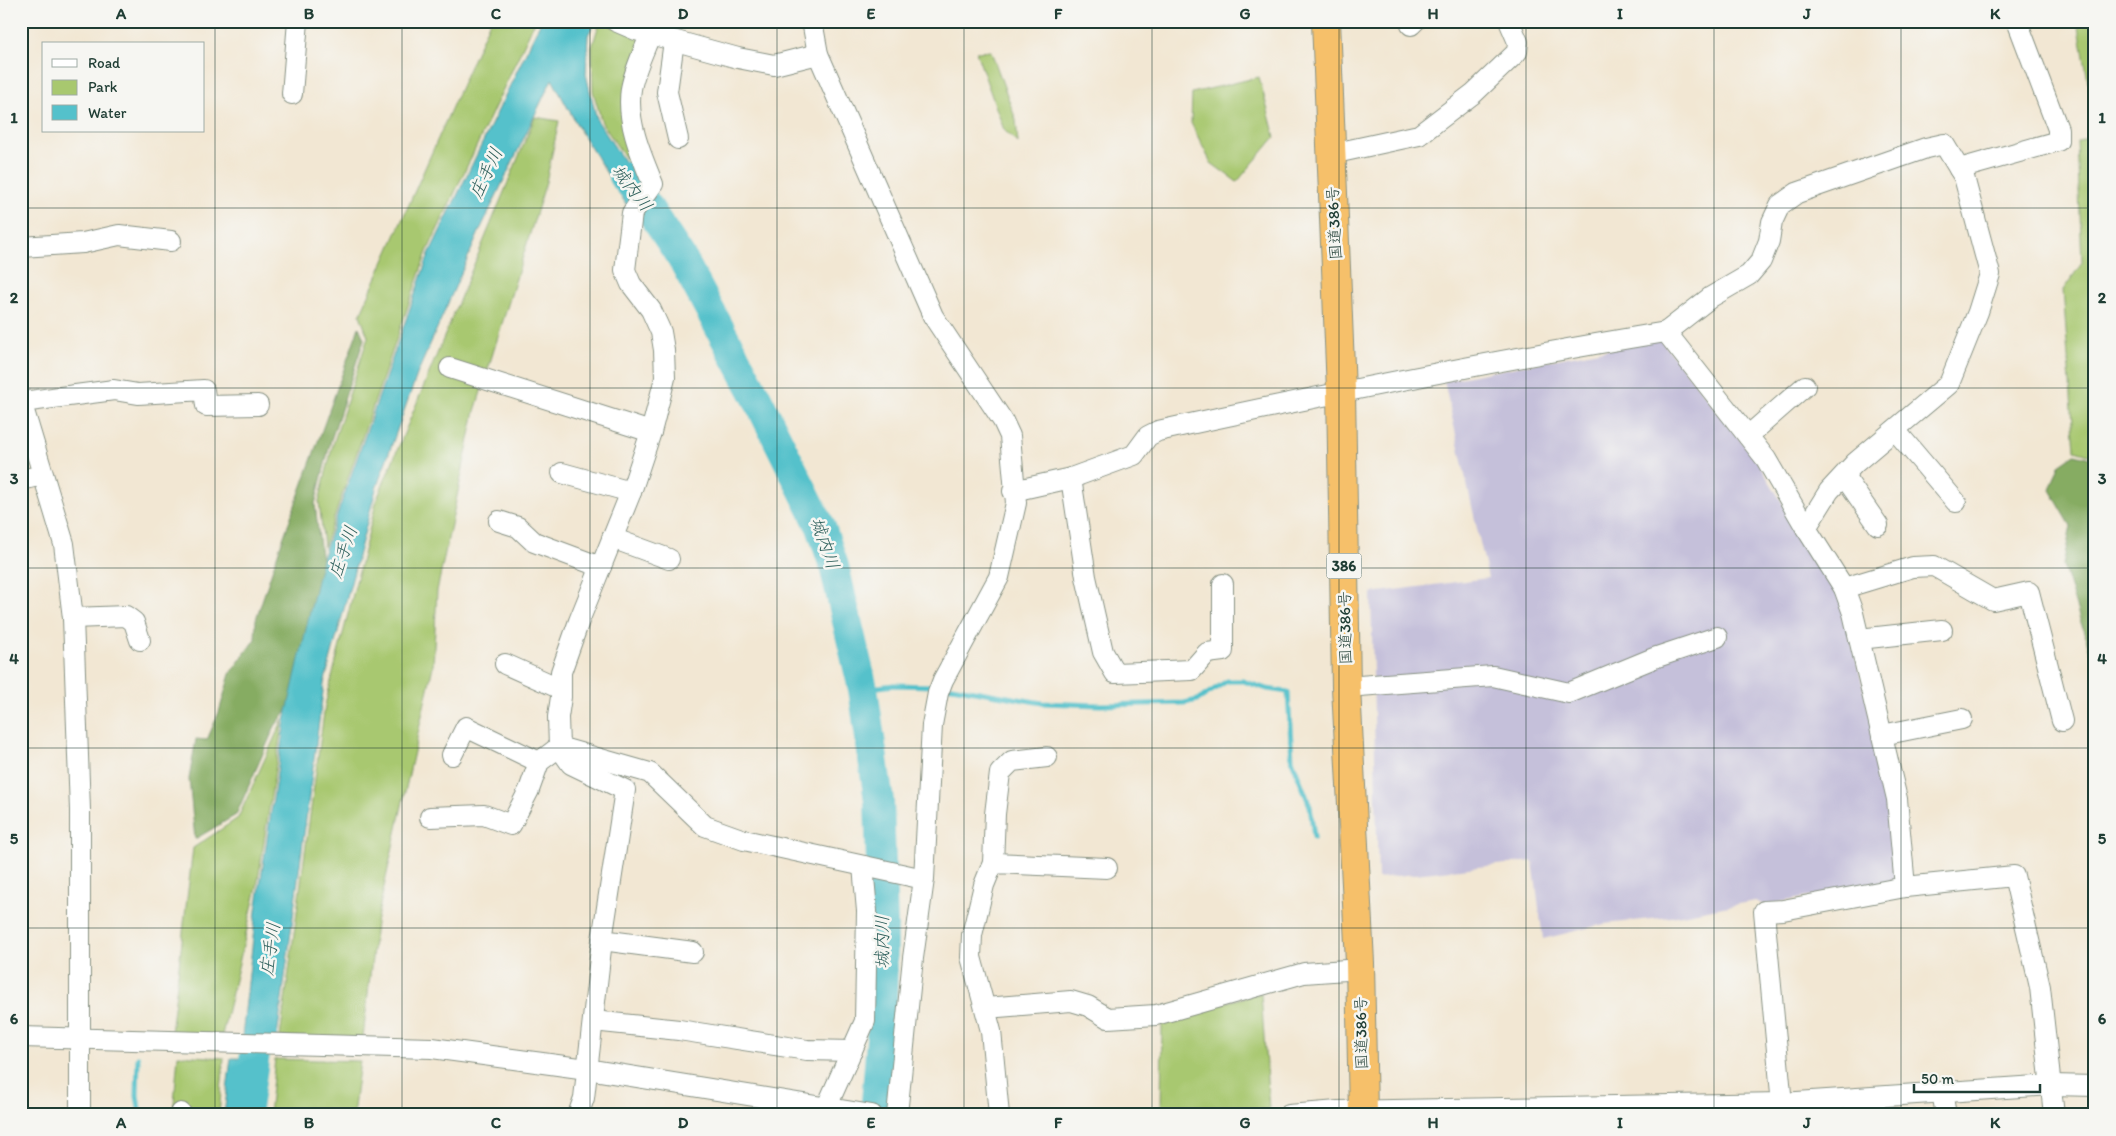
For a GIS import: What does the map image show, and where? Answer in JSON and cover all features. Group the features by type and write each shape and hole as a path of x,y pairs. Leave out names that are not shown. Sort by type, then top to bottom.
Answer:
{"highway":[{"name":"国道386号","path":"1326,21 1342,391 1346,688 1360,969 1363,1113"}],"street":[{"path":"292,94 298,21"},
{"path":"615,21 644,32 738,58 774,65 818,54"},
{"path":"1331,154 1419,135 1474,93 1517,52 1518,42 1509,21"},
{"path":"1959,169 2058,141 2058,129 2017,21"},
{"path":"818,24 818,54 933,316 1003,421 1010,436 1013,491 1016,503 999,577 941,687 932,725 924,879 913,958 897,1115"},
{"path":"578,1115 584,1098 602,940 625,790 571,764 559,747 558,717 561,672 600,567 631,492 651,432 665,378 661,332 651,310 631,284 625,270 632,213 653,184 642,157 630,114 631,88 644,32"},
{"path":"674,40 667,92 678,139"},
{"path":"1013,491 1071,478 1134,455 1153,433 1342,391 1536,353 1666,332 1711,297 1749,275 1761,260 1769,241 1772,222 1780,205 1797,193 1926,148 1944,144 1964,177 1990,274 1978,312 1949,384 1855,463 1829,491 1806,528"},
{"path":"21,247 83,243 119,235 171,241"},
{"path":"1666,332 1766,459 1844,588 1854,613 1897,799 1905,887"},
{"path":"450,368 651,432"},
{"path":"1748,436 1805,386"},
{"path":"80,1115 82,1038 80,810 73,618 64,544 21,402 114,390 138,394 204,390 206,406 258,405"},
{"path":"1895,430 1956,502"},
{"path":"562,473 631,492"},
{"path":"21,480 43,475"},
{"path":"1844,476 1878,525"},
{"path":"1071,478 1086,577 1100,643 1115,673 1192,670 1207,654 1223,651 1223,584"},
{"path":"499,521 518,527 534,542 600,567"},
{"path":"612,538 669,560"},
{"path":"1844,588 1913,567 1934,566 1993,600 2029,592 2062,721"},
{"path":"73,618 126,616 134,622 140,640"},
{"path":"1859,639 1942,630"},
{"path":"1346,688 1492,676 1569,693 1654,658 1717,637"},
{"path":"504,664 561,689"},
{"path":"1882,735 1962,719"},
{"path":"452,755 466,727 540,762"},
{"path":"559,747 650,773 705,826 744,840 924,879"},
{"path":"430,816 484,815 511,825 529,790 540,762 559,747"},
{"path":"999,1115 991,1031 971,958 972,935 984,884 993,863 995,814 1000,773 1012,761 1047,757"},
{"path":"993,863 1107,868"},
{"path":"825,1112 865,1021 866,867"},
{"path":"1783,1109 1764,911 1783,910 1905,887 2014,876 2040,988 2054,1115"},
{"path":"602,940 693,952"},
{"path":"986,1008 1071,1001 1088,1006 1108,1018 1156,1015 1304,974 1360,969"},
{"path":"593,1021 679,1030 807,1050 852,1051"},
{"path":"21,1036 159,1042 432,1048 587,1069 825,1112 865,1114"},
{"path":"1289,1115 1338,1111 1363,1113 1783,1109 1942,1092 2052,1085 2095,1086"},
{"path":"1942,1092 1946,1115"}],"shaded area":[{"path":"1660,339 1757,461 1841,600 1892,801 1898,881 1764,905 1755,901 1671,917 1604,924 1543,939 1533,861 1378,878 1371,593 1488,578 1444,381"}],"green space":[{"path":"490,21 535,21 427,252 324,547 319,501 333,444 368,337 360,315"},
{"path":"600,21 642,38 628,84 643,185 602,123 593,91 592,47"},
{"path":"2078,21 2095,21 2095,123"},
{"path":"991,51 1016,120 1018,143 1004,130 976,52"},
{"path":"1259,77 1275,137 1237,182 1211,163 1191,123 1192,93"},
{"path":"535,117 559,121 546,182 475,411 437,591 433,666 376,923 363,1038 280,1037 325,705 377,499"},
{"path":"2088,137 2095,189 2095,456 2075,450 2063,290 2082,263 2077,142"},
{"path":"359,327 364,339 331,440 315,504 321,555 329,575 294,701 275,726 236,815 195,839 189,779 196,739 207,740 219,712 230,674 255,639 256,619 279,550"},
{"path":"2075,454 2095,459 2095,660 2089,648 2063,565 2071,526 2050,490 2059,465"},
{"path":"283,719 257,887 222,1035 171,1033 193,848 238,818"},
{"path":"1261,993 1269,1109 1161,1115 1162,1019"},
{"path":"178,1055 224,1058 219,1115 173,1115"},
{"path":"275,1059 360,1061 353,1115 269,1115"}],"water":[{"path":"541,21 595,22 588,35 586,74 597,120 643,190 628,207 582,134 552,79 480,230 418,372 376,489 324,684 277,1037 242,1037 256,911 285,720 323,555 429,254"},
{"path":"231,1058 265,1059 259,1115 224,1115"}],"waterway":[{"name":"城内川","path":"623,176 640,195 684,262 755,394 821,527 834,566 863,689 879,801 883,926 882,1028 875,1115"},
{"path":"946,686 1042,703 1100,705 1184,703 1198,700 1227,681 1243,681 1267,689 1288,692 1292,760 1310,806 1314,837"},
{"path":"863,689 894,685 935,686"},
{"name":"庄手川","path":"246,1115 261,1012"},
{"path":"138,1057 137,1095 140,1115"}]}
